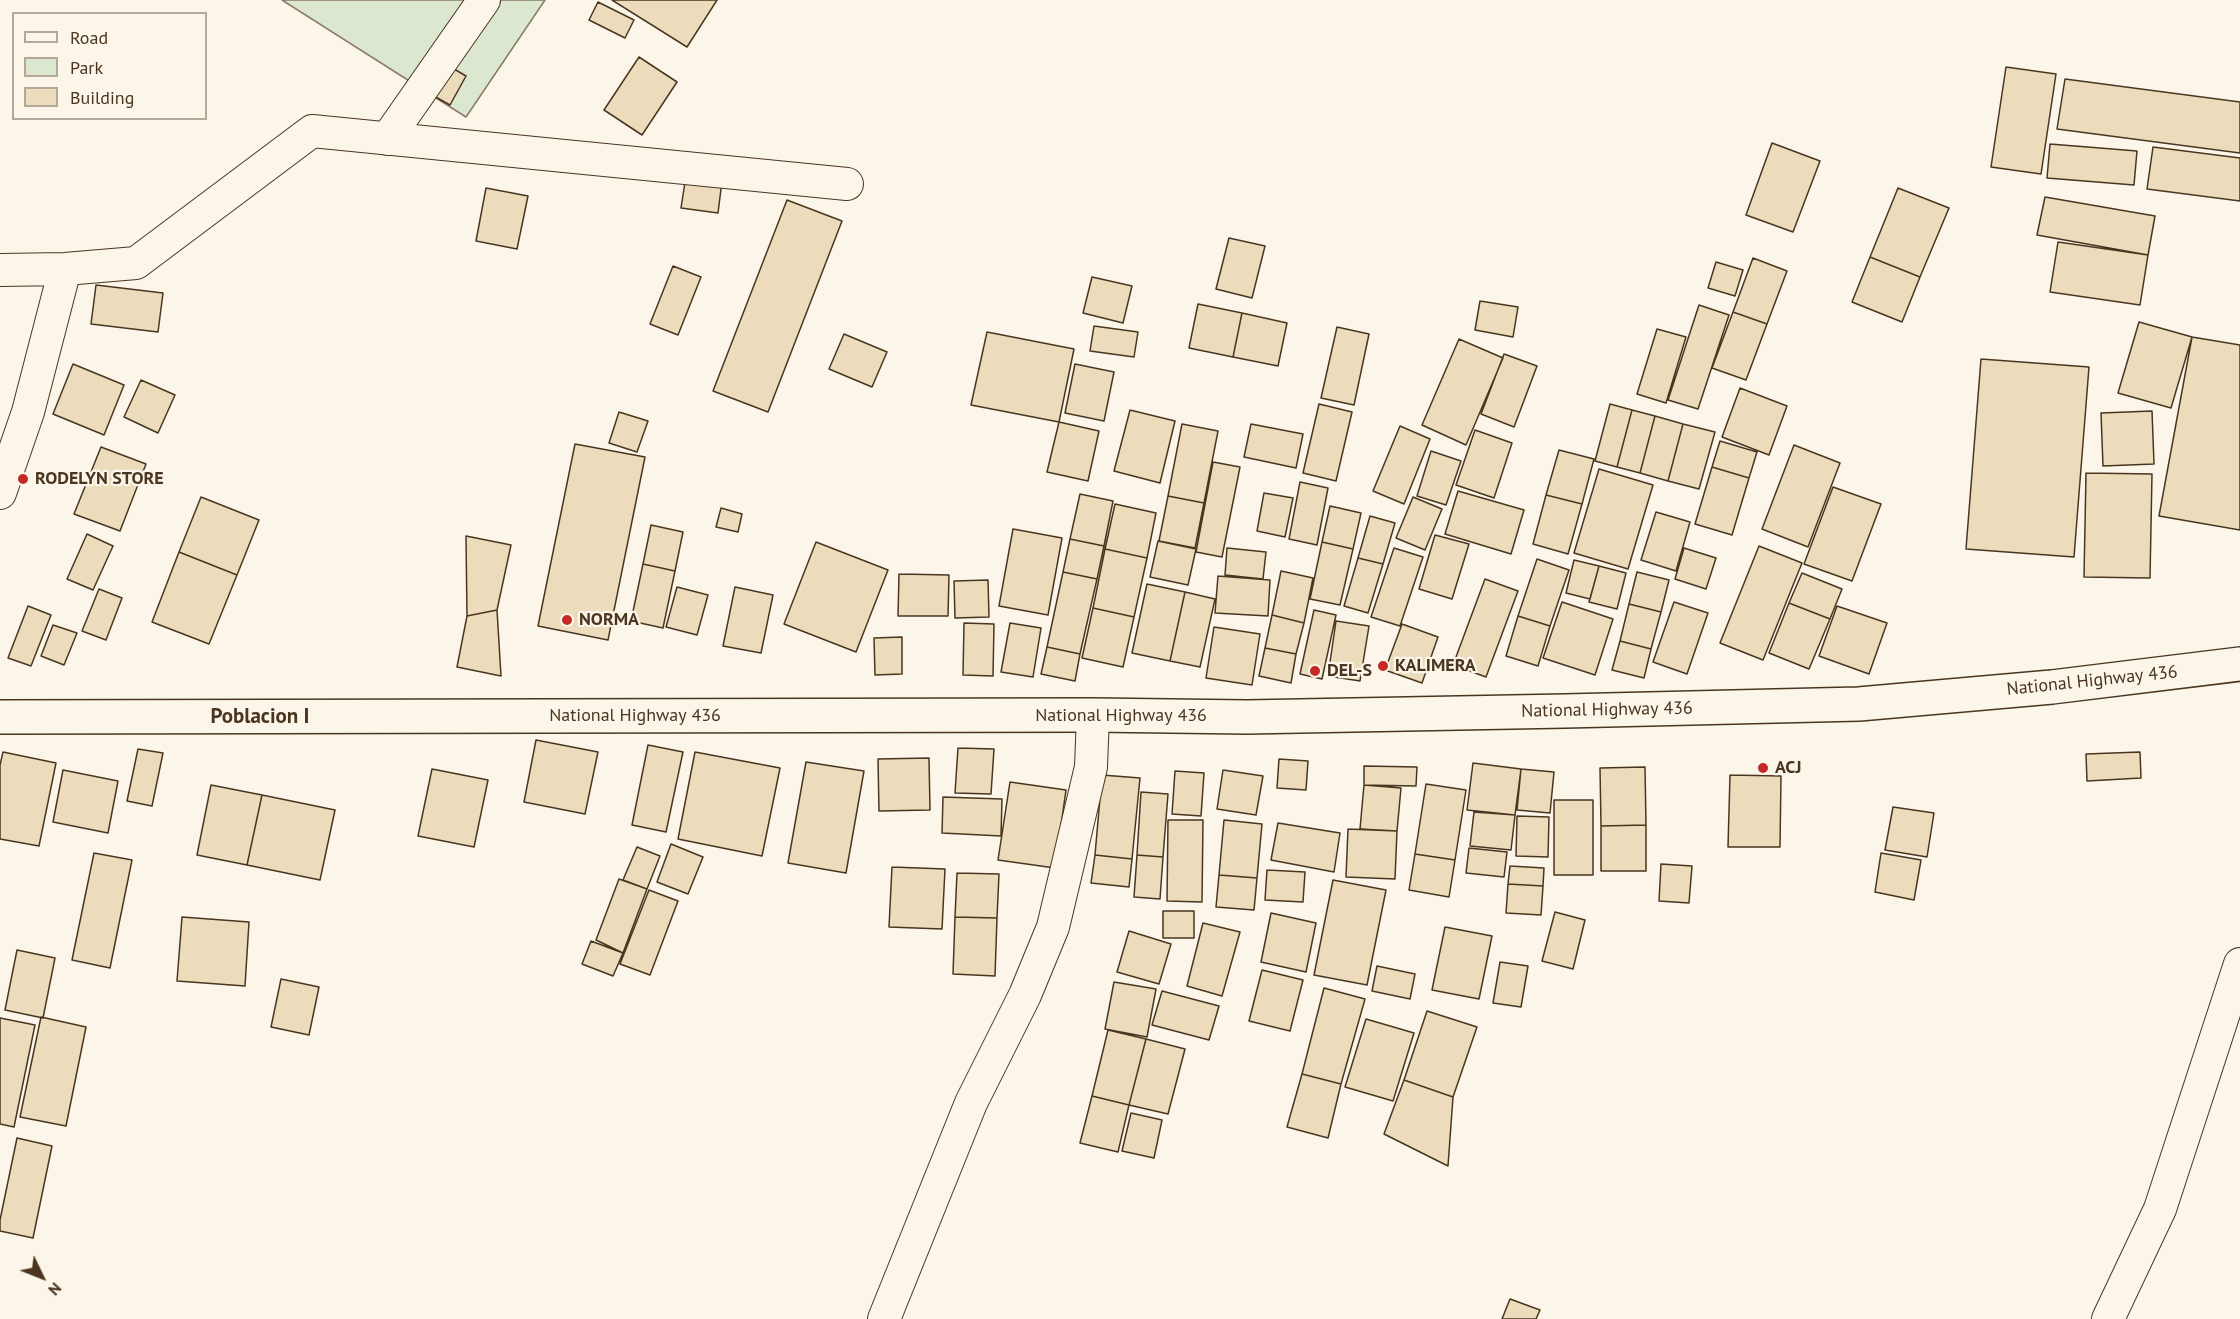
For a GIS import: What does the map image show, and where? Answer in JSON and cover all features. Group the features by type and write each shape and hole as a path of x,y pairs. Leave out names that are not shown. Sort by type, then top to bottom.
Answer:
{"main road":[{"name":"National Highway 436","path":"0,717 1093,715 1259,717 1859,704 2052,687 2240,664"}],"street":[{"path":"387,139 484,0"},
{"path":"0,270 65,269 136,263 312,131 847,184"},
{"path":"0,493 28,412 65,269"},
{"path":"884,1319 971,1103 1025,994 1053,927 1091,767 1093,715"},
{"path":"2108,1319 2160,1209 2240,964"}],"green space":[{"path":"282,0 545,0 466,117"}],"building":[{"path":"612,0 717,0 687,47"},
{"path":"598,2 634,20 625,38 589,20"},
{"path":"639,57 677,82 642,135 604,110"},
{"path":"449,66 466,76 450,105 432,95"},
{"path":"2006,67 2056,74 2041,174 1991,167"},
{"path":"2065,79 2240,102 2240,153 2057,129"},
{"path":"1772,143 1820,161 1793,232 1746,215"},
{"path":"2050,144 2137,151 2134,185 2047,178"},
{"path":"2153,147 2240,158 2240,201 2147,189"},
{"path":"687,169 723,173 718,213 681,208"},
{"path":"486,188 528,196 517,249 476,241"},
{"path":"1898,188 1949,208 1920,277 1870,257"},
{"path":"2045,197 2155,216 2148,255 2037,235"},
{"path":"787,200 842,221 768,412 713,391"},
{"path":"1229,238 1265,246 1252,298 1216,289"},
{"path":"2058,242 2148,255 2140,305 2050,292"},
{"path":"1870,257 1920,277 1902,322 1852,302"},
{"path":"1753,258 1787,271 1767,324 1733,312"},
{"path":"1716,262 1743,270 1735,296 1708,288"},
{"path":"673,266 701,277 678,335 650,324"},
{"path":"1092,277 1132,286 1123,323 1083,313"},
{"path":"96,285 163,293 158,332 91,324"},
{"path":"1480,301 1518,307 1513,337 1475,330"},
{"path":"1198,304 1242,313 1233,357 1189,348"},
{"path":"1699,305 1729,315 1698,409 1668,400"},
{"path":"1733,312 1767,324 1746,380 1712,368"},
{"path":"1242,313 1287,323 1278,366 1233,357"},
{"path":"2139,322 2192,337 2171,408 2118,393"},
{"path":"1094,326 1138,332 1134,357 1090,351"},
{"path":"1337,327 1369,334 1354,405 1321,398"},
{"path":"1657,329 1686,337 1666,403 1637,394"},
{"path":"987,332 1074,349 1059,422 971,405"},
{"path":"844,334 887,352 872,387 829,369"},
{"path":"2192,337 2240,345 2240,530 2159,516"},
{"path":"1459,339 1503,358 1466,445 1422,425"},
{"path":"1504,354 1537,366 1514,427 1481,414"},
{"path":"1981,359 2089,367 2074,557 1966,549"},
{"path":"73,364 124,385 104,435 53,414"},
{"path":"1075,364 1114,372 1104,421 1065,413"},
{"path":"141,380 175,395 158,433 124,417"},
{"path":"1740,388 1787,406 1769,455 1722,437"},
{"path":"1319,404 1352,412 1336,481 1303,473"},
{"path":"1610,404 1632,410 1617,467 1595,461"},
{"path":"1130,410 1175,421 1160,483 1114,471"},
{"path":"1632,410 1655,416 1640,473 1617,467"},
{"path":"2152,411 2154,464 2103,466 2101,413"},
{"path":"619,412 648,421 637,452 609,443"},
{"path":"1655,416 1683,424 1668,481 1640,473"},
{"path":"1059,422 1099,431 1088,481 1047,472"},
{"path":"1182,424 1218,431 1204,503 1168,496"},
{"path":"1251,424 1303,434 1296,468 1244,457"},
{"path":"1683,424 1715,432 1699,489 1668,481"},
{"path":"1400,426 1430,439 1404,504 1373,491"},
{"path":"1475,430 1512,443 1494,498 1456,485"},
{"path":"1720,441 1757,452 1749,478 1712,467"},
{"path":"575,444 645,457 608,640 538,626"},
{"path":"1794,445 1840,463 1808,547 1762,529"},
{"path":"101,447 146,464 120,531 74,514"},
{"path":"1559,450 1594,459 1582,504 1546,495"},
{"path":"1431,451 1461,461 1446,505 1417,496"},
{"path":"1213,462 1240,467 1222,557 1196,552"},
{"path":"1712,467 1749,478 1732,535 1695,524"},
{"path":"1599,469 1653,485 1628,569 1574,553"},
{"path":"2086,473 2152,474 2150,578 2084,577"},
{"path":"1300,482 1328,488 1317,545 1289,539"},
{"path":"1833,487 1881,504 1852,581 1804,564"},
{"path":"1458,491 1524,510 1511,554 1445,534"},
{"path":"1264,493 1293,498 1285,537 1257,531"},
{"path":"1080,494 1113,501 1104,546 1070,539"},
{"path":"1546,495 1582,504 1568,554 1533,544"},
{"path":"1168,496 1204,503 1195,548 1159,541"},
{"path":"201,497 259,520 237,575 179,552"},
{"path":"1413,497 1442,509 1425,550 1396,538"},
{"path":"1115,504 1156,513 1147,558 1105,549"},
{"path":"1330,506 1361,513 1353,549 1322,542"},
{"path":"721,508 742,514 738,532 716,527"},
{"path":"1656,512 1690,522 1676,571 1641,560"},
{"path":"1370,516 1395,523 1383,564 1358,558"},
{"path":"651,525 683,532 675,571 643,564"},
{"path":"1013,529 1062,538 1048,615 999,606"},
{"path":"87,534 113,546 93,590 67,579"},
{"path":"1435,535 1469,544 1452,599 1419,589"},
{"path":"466,536 511,545 497,610 467,616"},
{"path":"1070,539 1104,546 1097,579 1063,572"},
{"path":"1158,541 1196,549 1188,585 1150,577"},
{"path":"816,542 888,570 856,652 784,624"},
{"path":"1322,542 1353,549 1340,605 1310,599"},
{"path":"1759,546 1802,563 1763,660 1720,643"},
{"path":"1227,548 1266,552 1263,579 1225,575"},
{"path":"1394,548 1423,557 1400,626 1371,617"},
{"path":"1684,548 1716,558 1706,589 1675,579"},
{"path":"1105,549 1147,558 1134,617 1093,608"},
{"path":"179,552 237,575 209,644 152,622"},
{"path":"1358,558 1383,564 1368,613 1344,606"},
{"path":"1537,559 1569,570 1550,626 1518,616"},
{"path":"1574,560 1599,566 1590,599 1566,593"},
{"path":"643,564 675,571 663,628 631,621"},
{"path":"1599,566 1626,573 1617,609 1589,602"},
{"path":"1281,571 1313,578 1304,623 1272,615"},
{"path":"1063,572 1097,579 1080,654 1047,647"},
{"path":"1637,572 1669,580 1661,612 1629,604"},
{"path":"1802,573 1842,589 1830,619 1789,603"},
{"path":"899,574 949,575 948,616 898,616"},
{"path":"1218,576 1270,580 1268,616 1215,613"},
{"path":"1485,579 1518,591 1486,677 1453,665"},
{"path":"988,580 989,617 955,618 954,581"},
{"path":"1147,584 1185,592 1170,661 1132,653"},
{"path":"677,587 708,595 697,635 666,627"},
{"path":"735,587 773,595 761,653 723,646"},
{"path":"99,589 122,598 106,640 82,631"},
{"path":"1185,592 1215,599 1200,667 1170,661"},
{"path":"1562,602 1613,619 1595,675 1543,658"},
{"path":"1674,602 1708,613 1687,674 1653,662"},
{"path":"1789,603 1830,619 1809,669 1769,653"},
{"path":"1629,604 1661,612 1651,649 1620,641"},
{"path":"28,606 51,615 31,666 8,658"},
{"path":"1837,606 1887,623 1869,674 1819,656"},
{"path":"1093,608 1134,617 1123,667 1082,658"},
{"path":"497,610 501,676 457,667 467,616"},
{"path":"1314,610 1336,615 1322,679 1300,674"},
{"path":"1272,615 1304,623 1296,654 1265,648"},
{"path":"1518,616 1550,626 1538,666 1506,656"},
{"path":"1336,621 1369,626 1360,681 1328,676"},
{"path":"964,623 994,624 993,676 963,675"},
{"path":"1010,623 1041,628 1033,677 1001,672"},
{"path":"1402,624 1438,637 1422,683 1385,670"},
{"path":"53,625 77,633 64,665 41,656"},
{"path":"1214,627 1260,634 1252,685 1206,678"},
{"path":"902,637 902,674 875,675 874,638"},
{"path":"1620,641 1651,649 1644,678 1612,670"},
{"path":"1047,647 1080,654 1075,681 1041,674"},
{"path":"1265,648 1296,654 1291,683 1259,676"},
{"path":"536,740 598,752 585,814 524,802"},
{"path":"648,745 683,752 666,832 632,825"},
{"path":"958,748 994,749 991,794 955,793"},
{"path":"138,749 163,753 152,806 127,801"},
{"path":"3,752 56,763 39,846 0,839 0,765"},
{"path":"695,752 780,768 762,856 678,839"},
{"path":"2140,752 2141,778 2087,781 2086,754"},
{"path":"929,758 930,810 879,811 878,759"},
{"path":"1279,759 1308,761 1306,790 1277,788"},
{"path":"806,762 864,771 846,873 788,863"},
{"path":"1473,763 1521,769 1515,815 1467,810"},
{"path":"1364,766 1417,767 1416,786 1364,785"},
{"path":"1645,767 1646,825 1601,826 1600,768"},
{"path":"432,769 488,780 474,847 418,836"},
{"path":"1521,769 1554,772 1550,813 1517,810"},
{"path":"63,770 118,781 108,833 53,822"},
{"path":"1223,770 1263,776 1256,815 1217,809"},
{"path":"1175,771 1204,773 1201,816 1172,814"},
{"path":"1102,775 1140,778 1132,859 1095,855"},
{"path":"1730,775 1781,776 1780,847 1728,847"},
{"path":"1010,782 1066,790 1055,868 998,860"},
{"path":"1426,784 1466,790 1455,860 1415,854"},
{"path":"211,785 262,795 247,865 197,855"},
{"path":"1364,785 1401,788 1397,831 1360,829"},
{"path":"1141,792 1168,794 1163,857 1137,855"},
{"path":"262,795 335,810 320,880 247,865"},
{"path":"943,797 1002,799 1001,836 942,833"},
{"path":"1554,800 1593,800 1593,875 1554,875"},
{"path":"1893,807 1934,813 1927,857 1885,850"},
{"path":"1474,812 1515,815 1511,850 1470,846"},
{"path":"1517,816 1549,817 1548,857 1516,856"},
{"path":"1168,820 1203,820 1202,902 1167,901"},
{"path":"1224,820 1262,824 1257,878 1219,875"},
{"path":"1278,823 1340,833 1334,872 1271,860"},
{"path":"1646,825 1646,871 1601,871 1601,826"},
{"path":"1348,829 1397,831 1395,879 1346,877"},
{"path":"671,844 703,857 688,894 657,882"},
{"path":"637,847 660,856 647,889 623,880"},
{"path":"1469,848 1507,852 1504,877 1466,873"},
{"path":"94,853 132,860 110,968 72,960"},
{"path":"1881,853 1921,860 1914,900 1875,892"},
{"path":"1415,854 1455,860 1449,897 1409,890"},
{"path":"1095,855 1132,859 1129,887 1091,883"},
{"path":"1137,855 1163,857 1160,899 1134,897"},
{"path":"1661,864 1692,866 1689,903 1659,901"},
{"path":"1510,866 1544,868 1543,886 1508,884"},
{"path":"892,867 945,869 942,929 889,927"},
{"path":"1267,870 1305,872 1303,902 1265,900"},
{"path":"957,873 999,874 997,918 955,917"},
{"path":"1219,875 1257,878 1254,910 1216,907"},
{"path":"619,879 647,889 623,953 596,940"},
{"path":"1333,880 1386,890 1367,985 1314,975"},
{"path":"1508,884 1543,886 1541,915 1506,913"},
{"path":"649,890 678,901 650,975 620,964"},
{"path":"1163,911 1194,911 1194,938 1163,938"},
{"path":"1555,912 1585,920 1573,969 1542,961"},
{"path":"1271,913 1316,923 1306,972 1261,962"},
{"path":"182,917 249,922 245,986 177,981"},
{"path":"955,917 997,918 995,976 953,974"},
{"path":"1203,923 1240,932 1222,996 1187,986"},
{"path":"1445,927 1492,936 1479,999 1432,990"},
{"path":"1129,931 1171,944 1159,984 1117,972"},
{"path":"591,941 623,953 613,976 582,964"},
{"path":"17,950 55,958 43,1018 5,1010"},
{"path":"1500,962 1528,966 1521,1007 1493,1003"},
{"path":"1377,966 1415,974 1410,999 1372,991"},
{"path":"1262,970 1303,980 1290,1031 1249,1021"},
{"path":"281,979 319,987 309,1035 271,1027"},
{"path":"1114,982 1156,989 1147,1037 1105,1029"},
{"path":"1324,988 1365,999 1341,1084 1302,1074"},
{"path":"1162,991 1219,1006 1209,1040 1152,1025"},
{"path":"1427,1011 1477,1027 1453,1097 1404,1080"},
{"path":"41,1017 86,1027 66,1126 20,1117"},
{"path":"0,1018 35,1025 14,1127 0,1124"},
{"path":"1366,1019 1414,1033 1393,1101 1345,1087"},
{"path":"1108,1030 1146,1039 1129,1105 1092,1096"},
{"path":"1146,1039 1185,1049 1168,1114 1129,1105"},
{"path":"1302,1074 1341,1084 1328,1138 1287,1127"},
{"path":"1404,1080 1453,1097 1448,1166 1384,1134"},
{"path":"1092,1096 1129,1105 1118,1152 1080,1143"},
{"path":"1131,1113 1162,1120 1154,1158 1122,1151"},
{"path":"17,1138 52,1146 33,1238 0,1231 0,1220"},
{"path":"1510,1299 1540,1310 1536,1319 1502,1319"}],"place":[{"name":"RODELYN STORE","path":"23,479"},
{"name":"NORMA","path":"567,620"},
{"name":"KALIMERA","path":"1383,666"},
{"name":"DEL-S","path":"1315,671"},
{"name":"ACJ","path":"1763,768"}],"district":[{"name":"Poblacion I","path":"260,717"}]}
